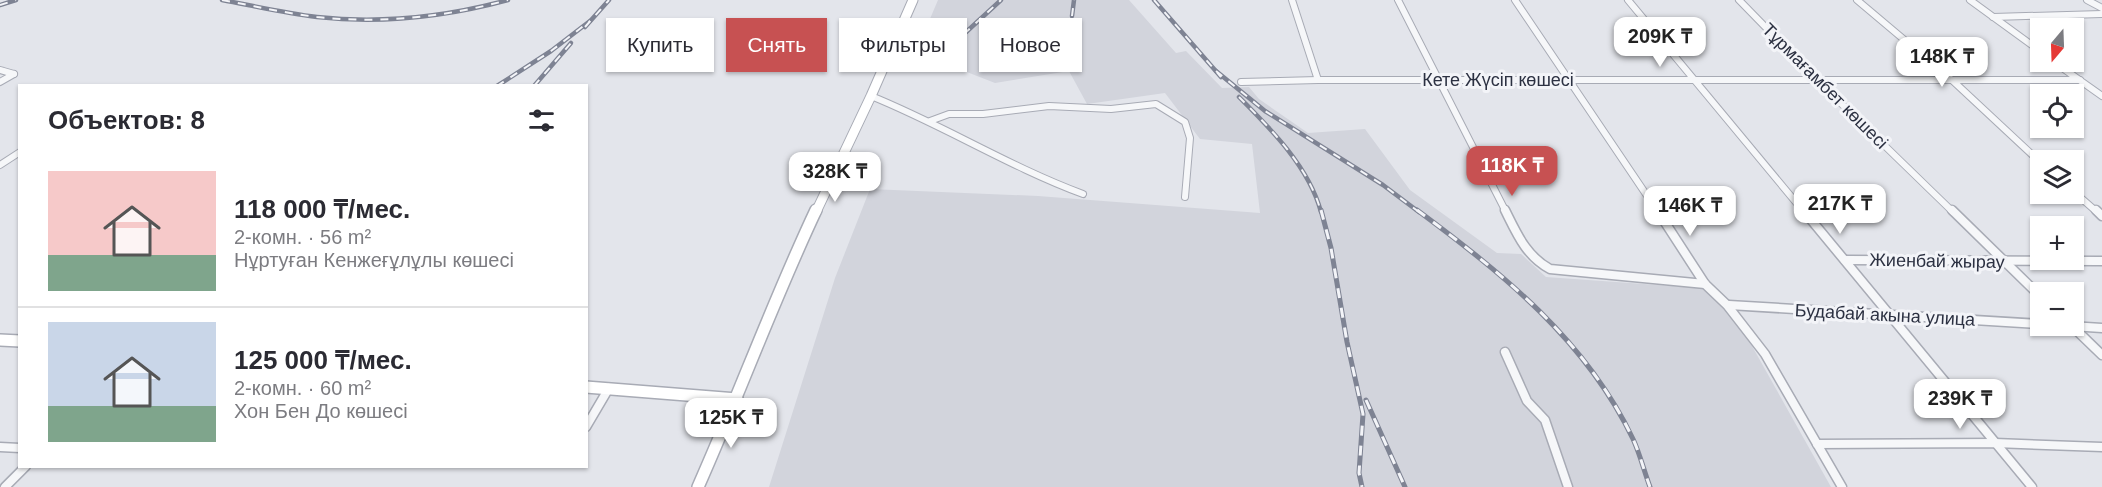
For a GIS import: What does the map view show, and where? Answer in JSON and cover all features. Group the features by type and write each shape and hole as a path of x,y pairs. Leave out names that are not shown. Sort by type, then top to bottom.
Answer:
{"street":[{"path":"698,487 737,399 792,259 871,96 914,0"},
{"path":"1292,0 1318,80"},
{"path":"1398,0 1520,240 1535,261 1550,269 1705,284"},
{"path":"1515,0 1571,80 1705,284 1729,305 1759,342 1842,487"},
{"path":"1628,0 2032,487"},
{"name":"Тұрмағамбет көшесі","path":"1739,0 1816,80 2030,287"},
{"path":"1857,0 1952,80 2030,153"},
{"path":"1970,0 2030,44"},
{"path":"2087,0 2102,8"},
{"path":"1993,17 2102,14"},
{"path":"0,70 14,74 0,82"},
{"path":"2068,72 2102,96"},
{"name":"Кете Жүсіп көшесі","path":"1241,82 1694,79 2080,80"},
{"path":"871,96 930,122 1054,184 1083,194"},
{"path":"930,122 949,114 983,114 1049,106 1111,109 1156,104 1185,122 1188,130 1190,138 1185,197"},
{"path":"0,165 18,153"},
{"path":"2084,200 2102,216"},
{"name":"Жиенбай жырау","path":"1845,260 2102,261"},
{"name":"Будабай акына улица","path":"1729,305 2030,323"},
{"path":"2084,326 2102,327"},
{"path":"2082,336 2102,355"},
{"path":"0,340 18,341"},
{"path":"1504,352 1527,401 1545,420 1568,487"},
{"path":"588,387 737,399"},
{"path":"588,424 609,388"},
{"path":"1817,444 1995,443 2102,447"},
{"path":"0,447 18,448"},
{"path":"5,487 24,468"}],"shaded area":[{"path":"938,0 1129,0 1176,53 1186,51 1222,88 1249,87 1259,99 1308,133 1365,129 1410,190 1497,253 1521,254 1546,277 1700,288 1729,305 1831,487 769,487 835,278 870,189 1038,196 1260,213 1252,144 1200,139 1165,93 1087,104 1070,72 1082,72 1082,18 979,18 979,72 1063,72 995,83 967,72 967,18 930,18"}],"railway":[{"path":"0,5 16,0"},
{"path":"222,0 305,15 365,20 437,15 508,0"},
{"path":"585,27 609,0"},
{"path":"967,31 1001,0"},
{"path":"1072,16 1074,0"},
{"path":"1154,0 1221,77"},
{"path":"500,84 551,51 590,21"},
{"path":"536,84 571,43"},
{"path":"1216,71 1265,111 1383,185 1419,212"},
{"path":"1239,97 1276,136 1298,164 1308,180 1321,212"},
{"path":"1321,210 1331,248 1347,342 1363,414 1359,473 1362,487"},
{"path":"1417,210 1511,284 1567,340 1592,370 1614,403 1633,439 1650,487"},
{"path":"1366,400 1405,487"}]}
